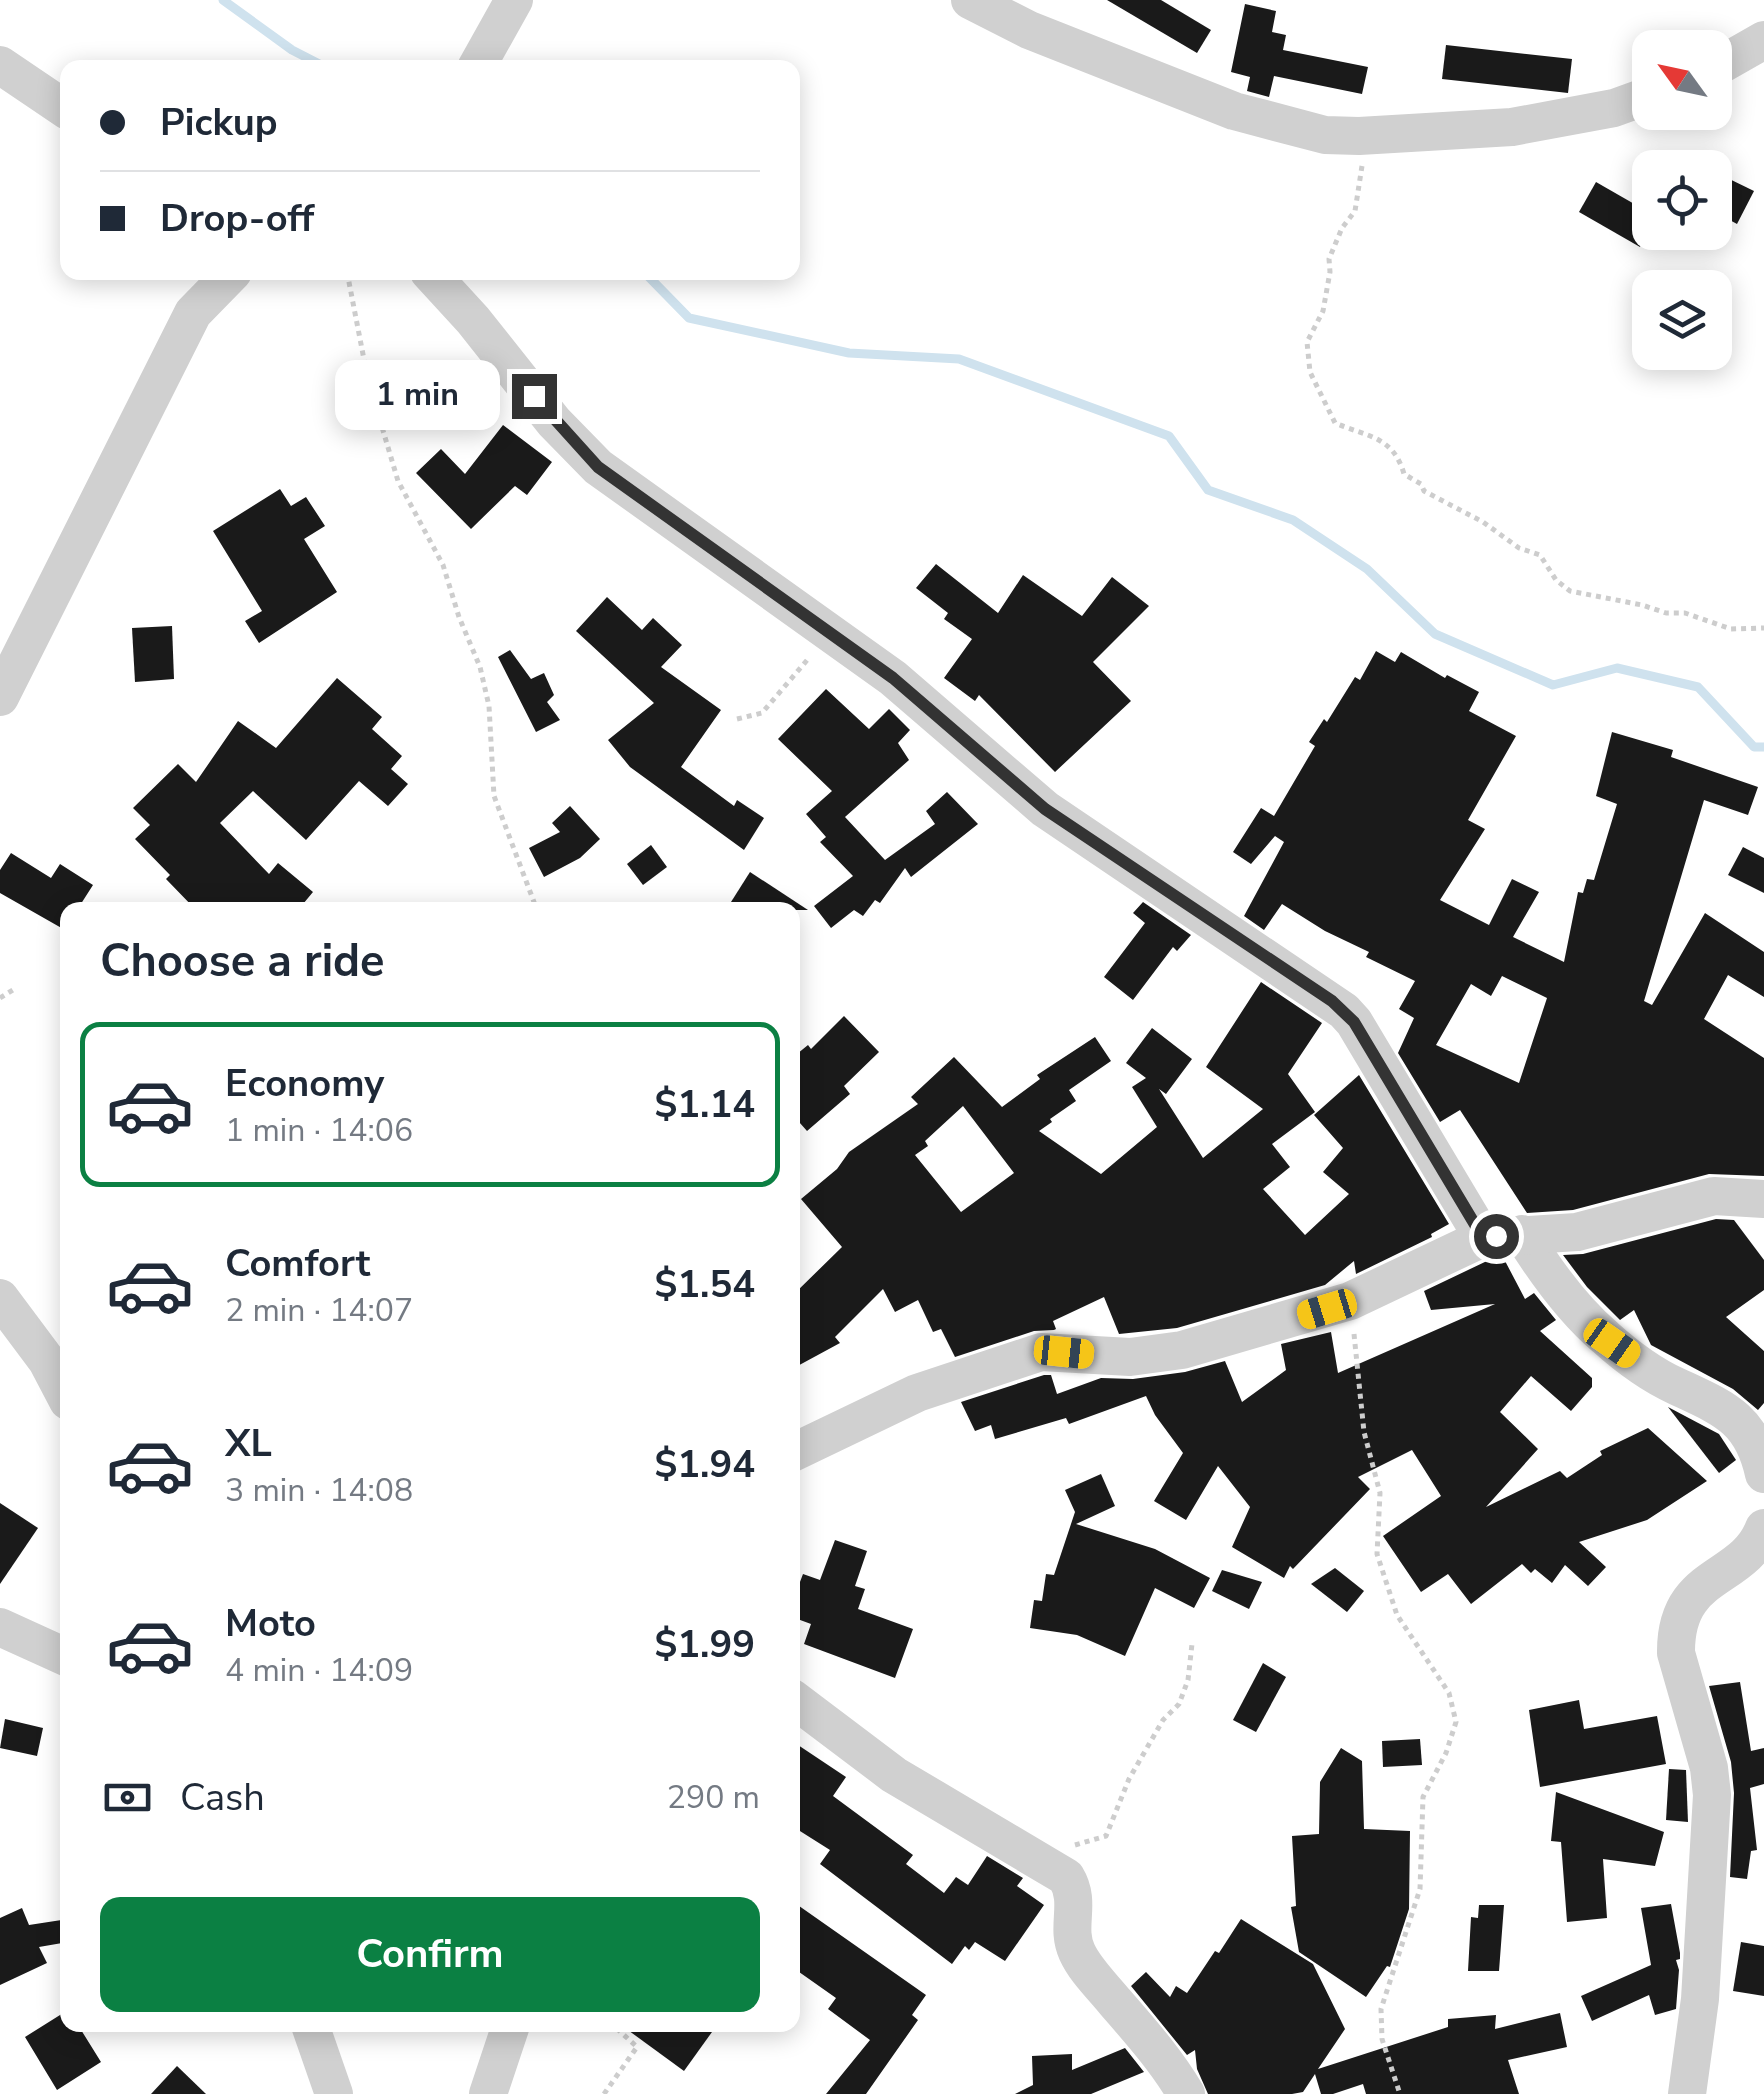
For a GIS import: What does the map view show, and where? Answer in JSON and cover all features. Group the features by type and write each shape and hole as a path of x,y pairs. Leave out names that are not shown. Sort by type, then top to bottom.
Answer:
{"street":[{"path":"480,60 514,0"},
{"path":"970,0 1029,30 1248,116 1325,135 1512,127 1632,102"},
{"path":"1732,58 1764,40"},
{"path":"0,65 60,106"},
{"path":"0,697 17,670 192,313 225,280"},
{"path":"436,280 554,422 598,467 893,678 1045,809 1344,1012 1354,1022 1483,1238"},
{"path":"800,1449 917,1392 1041,1352 1130,1357 1182,1350 1350,1301 1483,1238 1590,1229 1714,1196 1764,1199"},
{"path":"1522,1234 1546,1270 1601,1334 1672,1384 1724,1408 1736,1418 1756,1449 1764,1474"},
{"path":"0,1298 60,1386"},
{"path":"1687,2094 1700,1999 1712,1795 1709,1768 1676,1653 1676,1637 1686,1604 1696,1589 1762,1538"},
{"path":"0,1627 60,1654"},
{"path":"800,1704 894,1775 1066,1878 1075,1892 1072,1928 1076,1951 1166,2060 1186,2094"},
{"path":"312,2032 334,2094"},
{"path":"488,2094 508,2032"}],"path":[{"path":"1359,136 1362,174 1355,211 1342,228 1329,259 1323,310 1307,342 1310,372 1336,423 1389,444 1404,474 1421,484 1424,491 1502,534 1519,548 1540,555 1556,580 1570,591 1685,614 1731,629 1764,628"},
{"path":"349,280 368,380 398,481 443,565 480,667 489,706 494,796 534,902"},
{"path":"737,718 762,713 831,632"},
{"path":"0,998 16,988"},
{"path":"1350,1301 1364,1432 1380,1493 1377,1554 1397,1615 1449,1693 1456,1722 1446,1753 1423,1797 1420,1889 1381,2008 1382,2038 1400,2094"},
{"path":"1051,1867 1078,1842 1106,1836 1128,1778 1163,1720 1180,1704 1188,1680 1192,1644"},
{"path":"604,2094 637,2047 621,2032"}],"building":[{"path":"1107,0 1161,0 1211,30 1197,53"},
{"path":"1245,4 1276,11 1272,32 1286,35 1283,50 1368,67 1362,94 1274,76 1269,97 1247,91 1250,77 1231,72"},
{"path":"1446,45 1572,59 1568,93 1442,79"},
{"path":"1732,180 1754,191 1737,224 1732,221"},
{"path":"1596,182 1632,203 1632,242 1579,212"},
{"path":"503,425 552,462 527,495 515,486 471,529 416,473 441,449 465,474"},
{"path":"280,489 291,506 306,497 325,526 304,539 337,592 259,643 245,621 262,611 213,531"},
{"path":"936,564 998,613 1023,575 1082,616 1112,577 1149,606 1093,662 1131,701 1055,772 979,695 975,701 944,678 972,639 944,619 948,613 916,588"},
{"path":"607,597 642,630 653,618 682,645 661,667 721,710 681,767 734,806 737,800 764,818 744,850 630,767 608,740 654,703 576,631"},
{"path":"172,626 174,679 135,682 132,628"},
{"path":"510,650 531,679 544,673 554,695 547,702 560,720 536,732 498,657"},
{"path":"1376,651 1395,662 1401,652 1445,678 1447,675 1479,692 1469,711 1516,736 1468,820 1485,829 1440,900 1489,925 1512,879 1539,892 1513,937 1564,962 1578,892 1583,893 1587,879 1594,880 1617,804 1596,796 1612,732 1673,750 1671,757 1758,787 1748,815 1704,800 1644,1001 1652,1005 1705,913 1764,952 1764,997 1728,975 1704,1019 1764,1058 1764,1176 1709,1174 1573,1210 1527,1213 1460,1110 1440,1122 1398,1053 1414,1018 1399,1009 1415,981 1366,957 1369,952 1282,904 1264,930 1244,916 1284,842 1275,836 1251,864 1233,852 1261,808 1274,816 1315,746 1309,742 1324,719 1327,722 1355,677 1360,680","holes":["1502,976 1547,998 1519,1083 1436,1045 1471,984 1491,996"]},
{"path":"337,678 382,717 372,729 402,756 391,769 408,784 388,806 359,781 306,840 253,791 220,823 269,874 278,863 313,892 305,902 188,902 166,879 170,875 135,839 150,825 133,808 178,764 196,782 238,721 276,748"},
{"path":"826,689 869,729 889,709 910,730 898,743 909,760 845,817 885,860 935,824 926,811 947,792 978,824 911,877 905,868 880,903 875,900 863,916 854,910 831,928 814,906 853,876 820,842 826,837 806,814 832,791 778,739"},
{"path":"570,806 600,839 580,858 544,877 529,848 560,832 552,823"},
{"path":"651,845 667,867 643,885 627,864"},
{"path":"1743,847 1764,858 1764,893 1728,875"},
{"path":"11,853 51,878 60,864 93,885 82,902 60,902 60,927 0,893 0,870"},
{"path":"750,872 796,902 731,902"},
{"path":"1143,902 1191,935 1177,951 1173,947 1133,1000 1104,977 1145,923 1133,913"},
{"path":"1261,982 1322,1023 1288,1074 1315,1112 1272,1144 1290,1167 1263,1189 1305,1235 1349,1194 1323,1172 1343,1148 1314,1115 1359,1075 1449,1224 1432,1237 1356,1274 1354,1261 1325,1285 1177,1328 1119,1334 1104,1297 1053,1321 1054,1330 1034,1331 955,1357 941,1329 933,1332 918,1300 895,1312 883,1289 835,1337 840,1343 800,1365 800,1288 842,1247 801,1199 837,1169 849,1152 918,1104 911,1097 954,1057 1002,1107 1040,1079 1037,1075 1095,1037 1111,1061 1069,1090 1076,1101 1039,1131 1101,1174 1157,1127 1132,1087 1146,1078 1126,1063 1152,1028 1192,1059 1166,1094 1159,1089 1203,1158 1263,1109 1206,1067","holes":["963,1106 1014,1173 961,1212 915,1155"]},
{"path":"844,1016 879,1052 844,1086 850,1094 807,1131 800,1123 800,1052 808,1045 811,1049"},
{"path":"1716,1219 1734,1220 1764,1260 1764,1290 1726,1317 1764,1351 1764,1403 1758,1410 1733,1389 1651,1345 1634,1310 1620,1320 1587,1287 1563,1255 1583,1254"},
{"path":"1504,1259 1525,1299 1534,1293 1556,1320 1540,1331 1592,1378 1592,1387 1571,1411 1531,1376 1500,1412 1538,1449 1486,1507 1560,1471 1567,1478 1602,1455 1600,1451 1648,1428 1707,1481 1647,1520 1579,1542 1606,1567 1588,1586 1565,1565 1552,1583 1522,1564 1471,1604 1448,1574 1421,1592 1383,1536 1441,1496 1412,1450 1358,1477 1370,1489 1293,1569 1290,1566 1284,1578 1232,1547 1250,1507 1218,1466 1186,1520 1154,1501 1183,1453 1146,1396 1069,1424 1066,1418 995,1439 991,1425 975,1431 961,1402 1044,1375 1051,1375 1057,1394 1101,1378 1133,1379 1185,1372 1225,1361 1242,1402 1286,1370 1281,1344 1331,1332 1338,1373 1495,1304 1431,1310 1424,1291 1489,1260"},
{"path":"1668,1407 1719,1434 1736,1460 1719,1473"},
{"path":"1101,1474 1115,1506 1076,1524 1155,1549 1210,1578 1194,1608 1155,1588 1125,1656 1077,1635 1030,1628 1034,1600 1042,1601 1046,1574 1054,1575 1075,1512 1065,1490"},
{"path":"0,1503 38,1528 0,1584"},
{"path":"835,1540 867,1551 855,1586 865,1589 858,1609 913,1629 895,1678 804,1644 811,1624 800,1620 800,1582 803,1574 820,1580"},
{"path":"1335,1568 1364,1591 1347,1612 1311,1584"},
{"path":"1222,1570 1262,1582 1249,1609 1212,1591"},
{"path":"1263,1663 1286,1677 1256,1732 1233,1720"},
{"path":"1740,1682 1751,1751 1764,1748 1764,1784 1750,1788 1757,1850 1751,1851 1747,1879 1730,1877 1734,1793 1731,1762 1709,1686"},
{"path":"1579,1700 1584,1729 1657,1716 1666,1764 1540,1787 1529,1710"},
{"path":"5,1719 43,1728 37,1756 0,1748"},
{"path":"1420,1739 1422,1765 1383,1767 1382,1741"},
{"path":"800,1746 846,1777 833,1796 913,1855 906,1864 944,1893 956,1877 968,1885 987,1856 1023,1878 1017,1886 1044,1905 1005,1961 975,1942 969,1950 965,1946 952,1964 820,1864 830,1850 800,1831"},
{"path":"1341,1748 1362,1761 1364,1829 1410,1831 1409,1909 1390,1967 1366,1997 1299,1952 1291,1907 1296,1906 1292,1836 1319,1834 1320,1782"},
{"path":"1669,1769 1686,1770 1688,1822 1666,1820"},
{"path":"1556,1792 1664,1832 1655,1866 1603,1859 1607,1918 1567,1922 1561,1842 1551,1841"},
{"path":"1671,1904 1680,1953 1676,1960 1676,2009 1655,2015 1649,1995 1592,2021 1581,1996 1651,1965 1641,1908"},
{"path":"1479,1905 1504,1905 1499,1971 1468,1971 1471,1917 1478,1918"},
{"path":"800,1907 926,1995 912,2015 918,2020 866,2094 826,2094 870,2040 828,2009 836,1998 800,1973"},
{"path":"22,1908 29,1925 60,1920 60,1943 39,1947 47,1963 0,1985 0,1918"},
{"path":"1241,1919 1313,1964 1345,2029 1318,2069 1448,2027 1448,2019 1496,2015 1495,2029 1560,2013 1567,2047 1508,2060 1519,2094 1366,2094 1363,2084 1321,2094 1315,2074 1303,2092 1208,2094 1197,2069 1195,2050 1187,2055 1131,1986 1146,1972 1170,1997 1176,1986 1187,1993"},
{"path":"1741,1942 1764,1946 1764,1996 1733,1991"},
{"path":"60,2015 60,2032 82,2032 101,2062 57,2090 25,2037"},
{"path":"631,2032 712,2032 684,2071"},
{"path":"1125,2048 1144,2072 1091,2094 1015,2094 1033,2085 1032,2056 1072,2054 1072,2070"},
{"path":"177,2066 206,2094 151,2094"}],"waterway":[{"path":"223,0 311,60"},
{"path":"652,280 689,318 849,353 959,359 1169,436 1208,490 1293,520 1367,569 1435,634 1553,685 1617,668 1698,687 1754,747 1764,747"}],"route":[{"path":"534,396 598,467 893,678 1045,809 1332,1001 1354,1022 1483,1238 1496,1236"}]}
